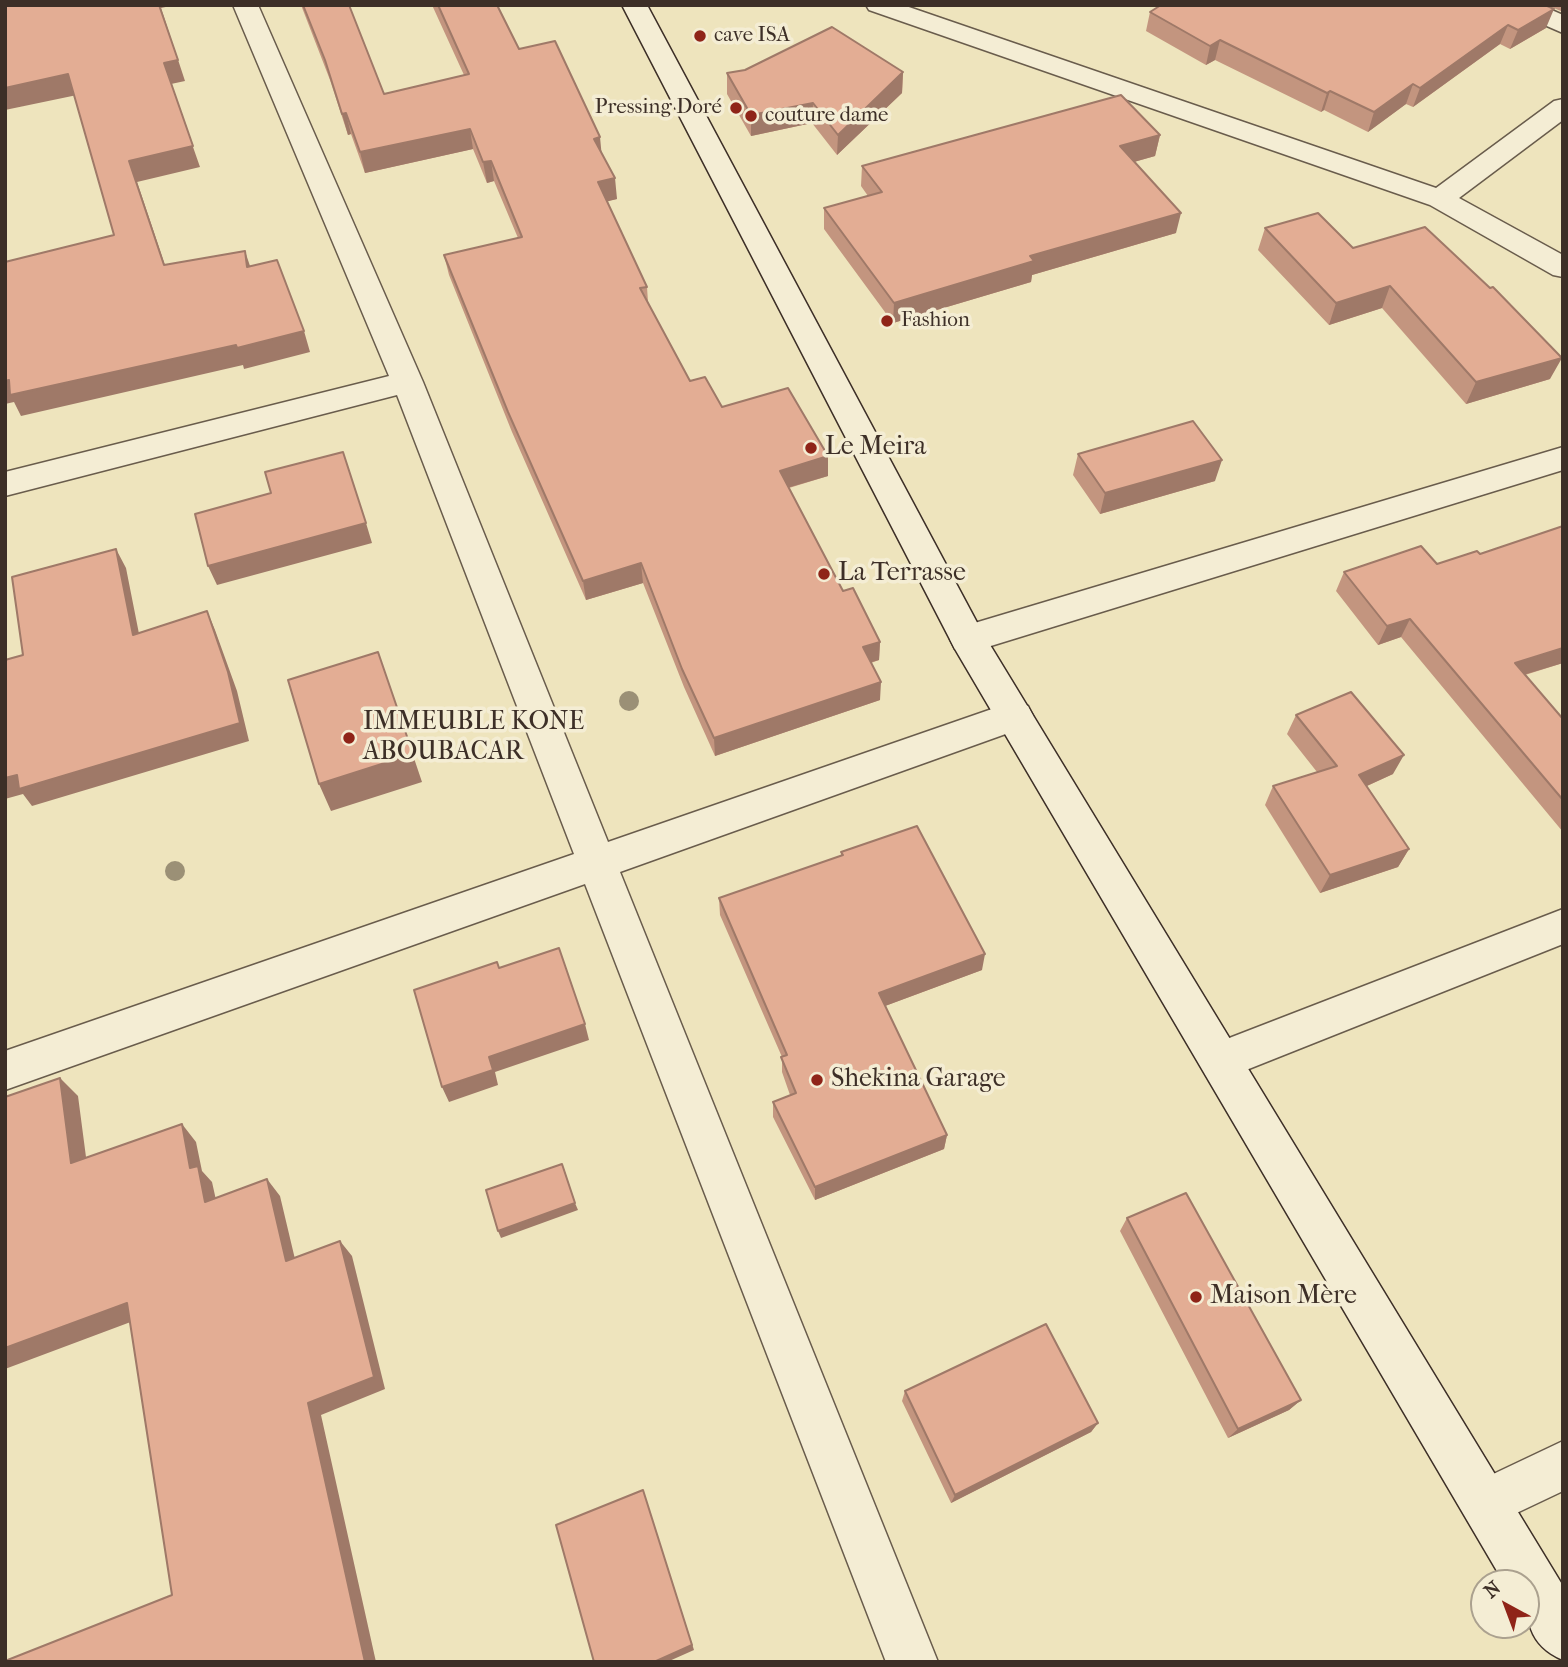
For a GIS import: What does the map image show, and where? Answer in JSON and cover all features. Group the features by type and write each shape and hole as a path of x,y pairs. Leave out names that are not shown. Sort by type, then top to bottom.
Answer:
{"street":[{"path":"245,5 407,382 912,1662"},
{"path":"634,5 968,639 1563,1634"},
{"path":"878,5 1440,199 1563,268"},
{"path":"1518,5 1563,25"},
{"path":"1440,199 1563,107"},
{"path":"5,484 407,382"},
{"path":"968,639 1563,458"},
{"path":"5,1071 594,861 1015,716"},
{"path":"1221,1061 1563,926"},
{"path":"1485,1503 1563,1465"}],"building":[{"path":"5,5 159,5 178,60 164,63 193,146 129,161 164,265 245,251 247,267 277,260 304,331 237,348 236,345 10,395 9,380 5,381 5,262 114,235 68,74 5,88"},
{"path":"303,5 349,5 384,94 469,74 438,5 497,5 519,49 555,41 600,137 594,139 615,178 598,182 647,287 640,288 690,381 705,377 722,407 788,388 828,456 780,471 843,591 853,588 880,642 863,647 881,682 714,738 682,669 641,563 583,581 508,412 444,255 522,237 491,161 483,162 470,129 360,152 346,113 342,114 325,60"},
{"path":"1161,5 1545,5 1554,9 1518,30 1508,25 1420,88 1413,84 1374,112 1330,91 1327,93 1220,40 1210,46 1150,12"},
{"path":"832,27 903,72 838,135 813,103 751,115 727,73 745,70"},
{"path":"1121,95 1160,135 1120,146 1181,213 1030,256 1034,261 894,303 824,208 882,192 862,166"},
{"path":"1318,213 1353,248 1425,227 1490,288 1493,287 1562,358 1476,382 1390,286 1336,303 1265,228"},
{"path":"1193,421 1222,460 1105,493 1078,454"},
{"path":"343,452 366,523 208,566 195,514 271,493 265,472"},
{"path":"1563,526 1563,648 1515,663 1563,719 1563,800 1410,619 1387,626 1344,572 1421,546 1437,564 1477,551 1480,554"},
{"path":"116,549 133,635 207,611 228,672 240,723 19,789 17,775 5,778 5,660 23,655 12,577"},
{"name":"IMMEUBLE KONE ABOUBACAR","path":"378,652 413,754 319,784 288,680"},
{"path":"1351,692 1404,755 1359,775 1409,849 1330,875 1273,786 1337,766 1296,715"},
{"path":"917,826 985,954 879,993 947,1135 815,1187 773,1102 796,1093 781,1057 787,1055 719,898"},
{"path":"559,948 585,1024 489,1057 493,1070 442,1087 414,990 497,962 499,968"},
{"path":"60,1078 71,1163 182,1124 190,1168 198,1166 205,1202 267,1179 286,1261 340,1241 374,1377 308,1403 365,1662 5,1662 172,1595 127,1303 5,1348 5,1097"},
{"path":"562,1164 575,1203 498,1231 486,1190"},
{"path":"1186,1193 1301,1400 1238,1429 1127,1218"},
{"path":"1046,1324 1098,1423 955,1495 905,1391"},
{"path":"643,1490 692,1645 654,1662 594,1662 556,1525"}],"place":[{"name":"cave ISA","path":"700,36"},
{"name":"Pressing Doré","path":"736,108"},
{"name":"couture dame","path":"751,116"},
{"name":"Fashion","path":"887,321"},
{"name":"Le Meira","path":"811,448"},
{"name":"La Terrasse","path":"824,574"},
{"name":"IMMEUBLE KONE ABOUBACAR","path":"349,738"},
{"name":"Shekina Garage","path":"817,1080"},
{"name":"Maison Mère","path":"1196,1297"}]}
